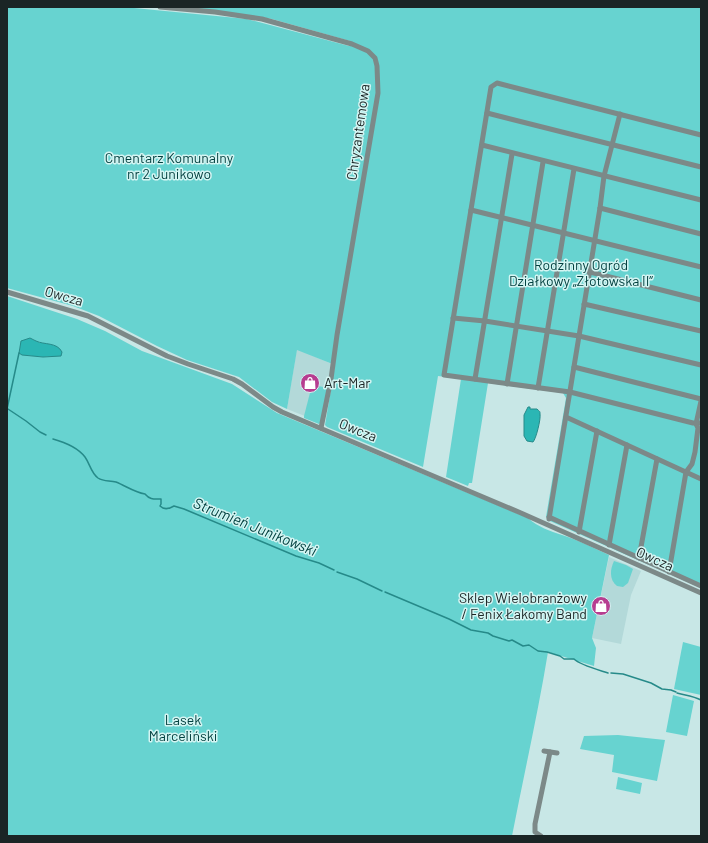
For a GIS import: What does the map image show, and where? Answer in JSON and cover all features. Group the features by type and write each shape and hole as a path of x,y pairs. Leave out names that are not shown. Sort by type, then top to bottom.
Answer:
{"street":[{"name":"Chryzantemowa","path":"160,7 262,19 352,44 372,54 376,61 378,93 331,378 321,428"},
{"path":"698,423 570,392 444,375 491,87 497,83 701,135"},
{"path":"487,113 701,167"},
{"path":"620,114 604,176 590,272 549,518 669,572 701,584"},
{"path":"482,146 701,200"},
{"path":"475,379 512,154"},
{"path":"507,384 543,162"},
{"path":"538,388 574,169"},
{"path":"600,208 701,234"},
{"path":"471,210 701,267"},
{"path":"590,272 701,300"},
{"name":"Owcza","path":"7,292 90,317 167,356 238,381 277,409 528,516 701,593"},
{"path":"584,304 701,331"},
{"path":"454,318 485,321 579,336 701,365"},
{"path":"574,366 701,400 695,452 692,464 686,472 669,572"},
{"path":"566,416 701,479"},
{"path":"579,532 597,431"},
{"path":"609,545 627,445"},
{"path":"639,558 657,459"},
{"path":"541,836 535,832 535,828 547,751 557,753"}],"shaded area":[{"path":"30,338 57,347 62,352 61,356 43,357 22,355 19,353 21,341"},
{"name":"Art-Mar","path":"297,349 332,364 320,422 287,409"},
{"path":"528,407 530,407 530,409 537,409 540,412 538,429 533,442 527,441 524,436 524,415"},
{"name":"Sklep Wielobranżowy / Fenix Łakomy Band","path":"609,557 641,571 631,595 621,644 592,638"}],"green space":[{"path":"7,7 124,7 247,19 349,46 351,41 272,19 180,7 701,7 701,588 550,521 550,519 546,517 566,398 563,393 488,383 472,483 469,483 468,486 446,477 461,379 438,376 423,467 325,425 335,365 297,350 287,409 272,402 239,377 187,360 99,316 73,306 7,288"},
{"name":"Lasek Marceliński","path":"7,296 77,319 105,331 142,351 232,384 277,413 528,518 544,528 609,555 592,638 596,648 594,666 548,652 512,836 7,836","holes":["33,339 36,342 41,342 48,357 32,356 19,350 20,347"]},
{"path":"312,385 328,388 321,422 319,424 304,418"},
{"path":"614,561 633,569 628,583 623,587 614,584 611,578 611,571"},
{"path":"683,642 701,647 701,695 674,689"},
{"path":"673,695 694,701 687,736 666,732"},
{"path":"618,735 665,740 657,781 612,772 614,755 580,749 584,736"},
{"path":"618,777 642,783 640,794 616,789"}],"waterway":[{"path":"7,409 19,353"},
{"name":"Strumień Junikowski","path":"8,409 46,435"},
{"name":"Strumień Junikowski","path":"53,439 79,451 87,460 94,474 100,479 116,482 145,494 150,498 161,499 160,506 165,509 174,506 184,509 296,556 319,563 334,570"},
{"name":"Strumień Junikowski","path":"337,572 357,579 382,591"},
{"name":"Strumień Junikowski","path":"385,592 471,630 488,633 509,641 512,640 523,646 529,645 538,651 547,652 560,656 564,659 574,659 585,665 608,673"},
{"name":"Strumień Junikowski","path":"611,673 623,674 651,683 662,689 676,692"},
{"name":"Strumień Junikowski","path":"677,693 701,700"}],"place":[{"name":"Art-Mar","path":"310,383"},
{"name":"Sklep Wielobranżowy / Fenix Łakomy Band","path":"601,606"}],"park label":[{"name":"Cmentarz Komunalny nr 2 Junikowo","path":"169,166"},
{"name":"Rodzinny Ogród Działkowy „Złotowska II”","path":"581,274"}]}
